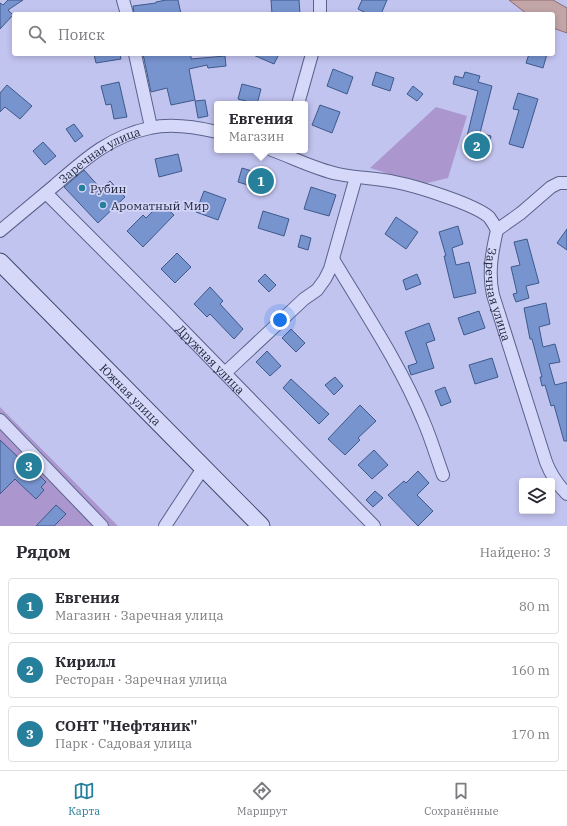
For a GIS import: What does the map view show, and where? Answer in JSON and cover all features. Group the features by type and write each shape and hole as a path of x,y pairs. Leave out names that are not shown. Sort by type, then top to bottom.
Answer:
{"street":[{"path":"123,0 126,12"},
{"path":"320,0 320,12"},
{"path":"135,56 151,127"},
{"path":"299,101 311,56"},
{"name":"Заречная улица","path":"0,231 88,156 125,135 151,127 170,126 192,127 214,131"},
{"name":"Заречная улица","path":"281,153 337,174 395,182 426,190 480,212 490,218 497,230 490,269 490,282 493,295 546,462 551,474 559,486 567,494"},
{"path":"225,373 304,299 317,290 325,279 334,259 356,177"},
{"path":"497,230 521,213 551,187 559,183 567,183"},
{"name":"Дружная улица","path":"46,193 225,373 374,526"},
{"path":"334,259 378,333 413,398 423,420 443,475"},
{"name":"Южная улица","path":"0,262 261,526"},
{"path":"0,420 102,526"},
{"path":"165,526 203,468"}],"shaded area":[{"path":"509,0 553,0 567,8 567,33 555,29 555,12 524,12"},
{"path":"436,107 467,116 448,178 423,184 370,168"},
{"path":"0,407 118,526 0,526"}],"building":[{"path":"8,0 23,0 8,10 12,16 0,29 0,3 3,5"},
{"path":"178,0 181,12 134,12 133,6"},
{"path":"271,0 299,0 300,12 272,12"},
{"path":"362,0 387,0 382,12 364,12 358,9"},
{"path":"94,56 120,56 121,59 96,63"},
{"path":"143,56 191,56 191,59 225,56 226,66 208,68 207,65 189,69 195,100 171,105 167,88 151,92"},
{"path":"256,56 278,56 274,64"},
{"path":"528,56 546,56 543,68 526,63"},
{"path":"333,69 353,77 347,94 327,86"},
{"path":"376,72 394,78 390,91 372,85"},
{"path":"465,72 480,76 478,82 492,86 480,133 491,136 486,155 464,149 478,91 453,84 455,76 463,78"},
{"path":"119,82 127,117 114,119 111,104 106,105 101,86"},
{"path":"242,84 261,89 258,101 246,101 238,99"},
{"path":"7,85 32,106 20,119 5,107 0,112 0,93"},
{"path":"413,86 423,94 417,101 407,94"},
{"path":"518,93 538,99 523,148 509,144 519,110 513,109"},
{"path":"205,100 208,116 198,118 195,101"},
{"path":"320,105 340,112 332,133 312,125"},
{"path":"74,124 83,136 75,142 66,129"},
{"path":"43,142 56,156 45,165 33,151"},
{"path":"178,154 182,171 159,177 155,159"},
{"path":"242,168 268,176 264,190 238,182"},
{"path":"84,170 101,189 110,181 125,197 98,223 64,187"},
{"path":"311,187 336,195 329,216 304,209"},
{"path":"204,191 226,199 218,220 196,212"},
{"path":"161,203 174,215 143,247 127,231 143,215 146,218"},
{"path":"263,211 289,219 284,236 258,228"},
{"path":"396,217 418,232 406,249 385,234"},
{"path":"458,226 463,244 452,248 456,265 469,262 476,293 454,298 444,256 446,256 439,232"},
{"path":"567,229 567,250 557,243"},
{"path":"301,235 311,238 308,250 298,247"},
{"path":"527,239 539,283 526,286 529,298 516,302 513,294 517,293 511,267 520,265 514,242"},
{"path":"177,253 191,267 175,283 161,269"},
{"path":"265,274 276,285 269,292 258,281"},
{"path":"417,274 421,284 406,290 403,280"},
{"path":"210,287 223,301 220,304 243,329 234,339 210,314 207,317 194,304"},
{"path":"546,303 550,324 539,327 543,347 555,344 560,362 549,364 555,385 567,382 567,441 564,441 554,405 551,406 545,385 542,386 540,377 542,377 532,339 530,339 524,308"},
{"path":"479,311 485,328 464,335 458,318"},
{"path":"429,323 435,340 426,343 434,368 411,375 408,366 417,363 405,332"},
{"path":"291,329 305,343 296,352 282,338"},
{"path":"267,351 281,366 270,376 256,362"},
{"path":"492,358 498,377 475,384 469,365"},
{"path":"335,377 343,386 334,395 325,385"},
{"path":"291,379 329,414 319,424 283,388"},
{"path":"445,387 451,402 441,406 435,391"},
{"path":"360,405 376,421 358,438 360,440 345,455 328,439"},
{"path":"0,440 23,462 19,465 33,479 38,474 46,482 41,487 44,490 36,499 15,479 0,494"},
{"path":"374,450 388,465 372,479 358,465"},
{"path":"418,471 429,483 417,495 433,511 418,526 388,495 404,481 406,483"},
{"path":"375,491 383,498 373,507 366,500"},
{"path":"56,505 66,514 54,526 36,526"}],"place":[{"name":"Кирилл","path":"477,146"},
{"name":"Евгения","path":"261,181"},
{"name":"Рубин","path":"82,188"},
{"name":"Ароматный Мир","path":"103,205"},
{"name":"СОНТ \"Нефтяник\"","path":"29,466"}]}
